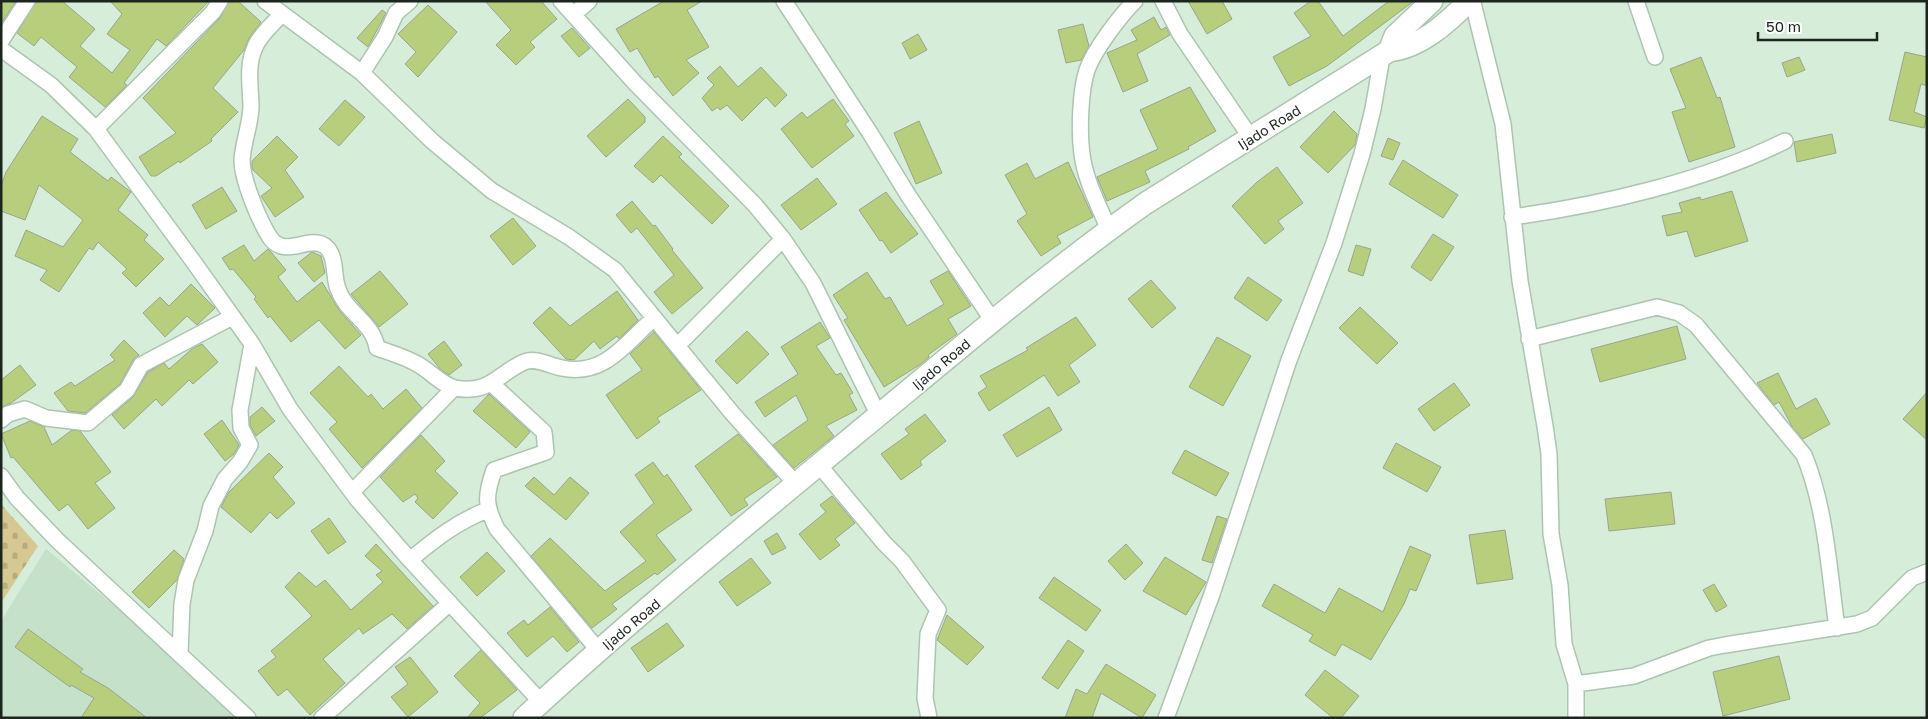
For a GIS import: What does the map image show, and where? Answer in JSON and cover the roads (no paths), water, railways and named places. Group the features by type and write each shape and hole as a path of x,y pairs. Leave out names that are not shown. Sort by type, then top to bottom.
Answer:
{"street":[{"path":"1,41 27,1"},
{"path":"96,129 213,12 220,1"},
{"path":"264,1 362,73 432,142 492,191 569,237 615,270 677,346 796,484"},
{"path":"362,73 385,37 396,13 410,1"},
{"path":"560,1 574,14 635,83 755,205 783,239 813,283 879,416"},
{"path":"574,14 589,1"},
{"path":"784,1 870,132 908,195 993,321"},
{"path":"1109,230 1089,183 1082,155 1081,117 1087,70 1105,39 1135,1"},
{"path":"1163,1 1180,34 1251,138"},
{"name":"Ijado Road","path":"1385,54 1396,36 1432,1"},
{"path":"1636,1 1655,57"},
{"path":"1474,2 1503,124 1512,217 1529,339 1548,454 1551,534 1560,585 1564,644 1576,684 1576,718"},
{"name":"Ijado Road","path":"524,718 599,651 796,484 993,321 1109,230 1146,203 1385,54 1404,49 1423,39 1474,2"},
{"path":"281,15 254,48 250,63 251,108 242,161 250,192 272,240 283,247 296,248 314,243 325,246 332,256 338,290 346,305 362,319 376,339 377,348 412,362 454,388 474,388 492,384 525,362 534,360 562,368 583,370 595,368 606,362 654,318"},
{"path":"1,49 51,85 96,129 252,344 290,409 352,492 410,560 541,702"},
{"path":"1166,718 1212,594 1289,360 1334,243 1369,127 1385,54"},
{"path":"1512,217 1545,213 1660,186 1730,166 1785,142"},
{"path":"677,346 783,239"},
{"path":"1529,339 1657,307 1679,313 1696,325 1804,455 1813,476 1819,506 1837,628"},
{"path":"1,420 8,414 25,409 46,418 88,423 127,390 141,366 232,317"},
{"path":"180,654 182,604 186,580 211,506 225,479 240,462 250,445 241,428 240,410 252,344"},
{"path":"492,384 544,432 546,452 494,470 487,490 487,510 503,536 599,651"},
{"path":"352,492 454,388"},
{"path":"819,465 902,562 938,610 928,634 925,698 929,718"},
{"path":"1,476 57,540 248,718"},
{"path":"410,560 446,530 465,518 487,510"},
{"path":"1576,684 1634,676 1717,646 1837,628 1872,618 1912,578 1927,572"},
{"path":"322,718 450,603"}]}
